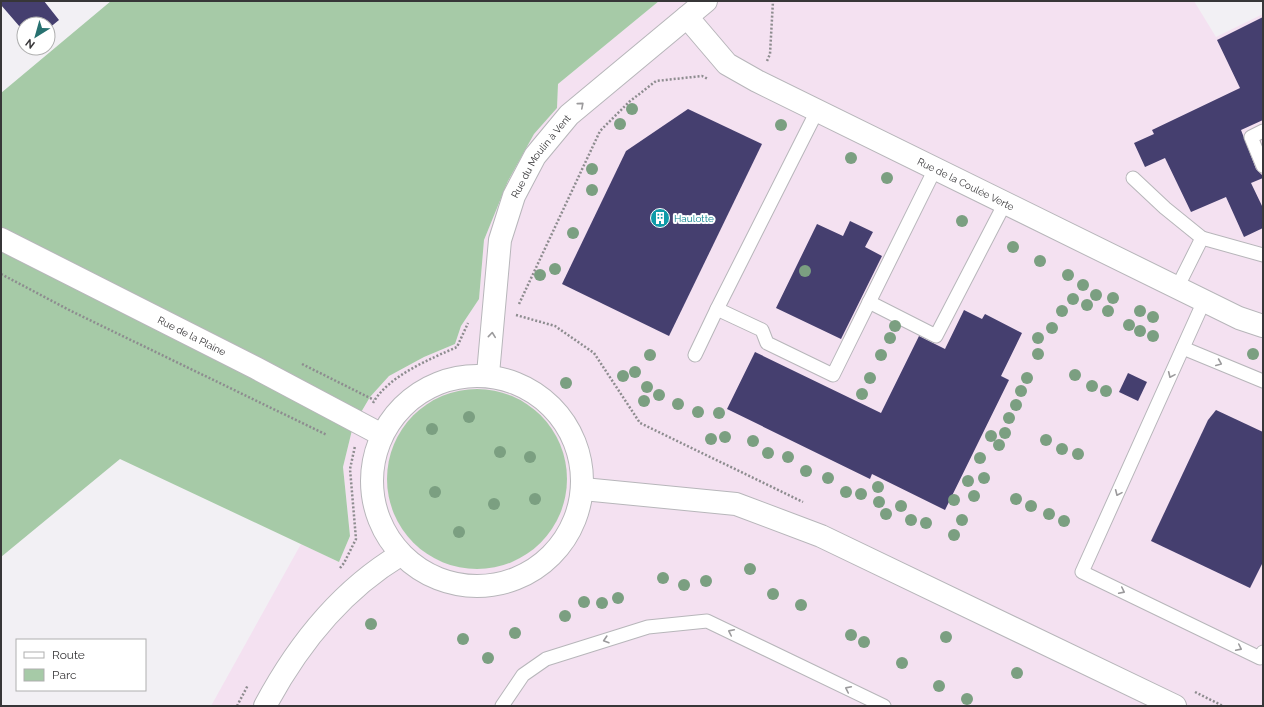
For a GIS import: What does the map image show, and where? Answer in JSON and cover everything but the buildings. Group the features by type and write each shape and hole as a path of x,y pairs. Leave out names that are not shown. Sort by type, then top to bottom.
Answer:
{"street":[{"name":"Rue du Moulin à Vent","path":"488,374 500,240 514,196 536,156 569,115 706,1"},
{"name":"Rue de la Coulée Verte","path":"687,17 727,64 757,81 1177,288 1239,318 1263,326"},
{"name":"Rue de la Plaine","path":"1,239 256,368 382,434"},
{"path":"488,374 516,383 545,400 567,425 580,456 583,489 574,523 556,552 529,574 496,586 461,586 428,575 400,554 382,528 372,498 372,466 382,434 399,409 423,390 452,378 488,374"},
{"path":"583,489 736,504 821,536 1175,706"},
{"path":"265,706 275,688 314,631 359,583 400,554"}],"lane":[{"path":"695,355 817,111"},
{"path":"1263,130 1250,137 1263,166"},
{"path":"717,309 762,330 767,343 833,375 935,169"},
{"path":"1133,178 1165,208 1202,238 1263,256"},
{"path":"870,302 936,336 1005,203"},
{"path":"1177,288 1202,238"},
{"path":"1204,301 1082,572 1262,657"},
{"path":"1183,348 1263,381"},
{"path":"502,706 523,675 546,659 648,627 707,621 884,706"}],"path":[{"path":"757,81 770,54 772,1"},
{"path":"715,82 702,76 656,81 629,102 600,130 514,314 555,326 594,353 640,423 803,502"},
{"path":"1,274 71,311 333,437"},
{"path":"339,569 344,563 356,539 350,469 361,424 374,400 393,381 426,361 457,347 470,318 494,318"},
{"path":"347,444 354,448"},
{"path":"237,706 250,683"},
{"path":"1188,689 1223,706"}],"shaded area":[{"path":"659,1 1194,1 1216,37 1263,14 1263,706 211,706 301,544 339,562 350,536 343,467 353,426 370,397 389,376 424,357 455,344 461,326 479,299 484,240 508,181 534,134 557,108 558,84"}],"green space":[{"path":"111,1 659,1 558,84 557,108 534,134 508,181 484,240 479,299 461,326 455,344 424,357 389,376 370,397 353,426 343,467 350,536 339,562 120,459 1,557 1,93 45,56 56,56 56,47"},
{"path":"486,389 495,390 520,399 541,415 557,436 566,461 566,497 557,522 541,543 520,559 512,562 495,568 468,569 459,568 434,559 420,549 407,536 397,522 388,497 387,470 388,461 397,436 407,422 420,409 434,399 459,390"}],"place":[{"name":"Haulotte","path":"660,218"}]}
